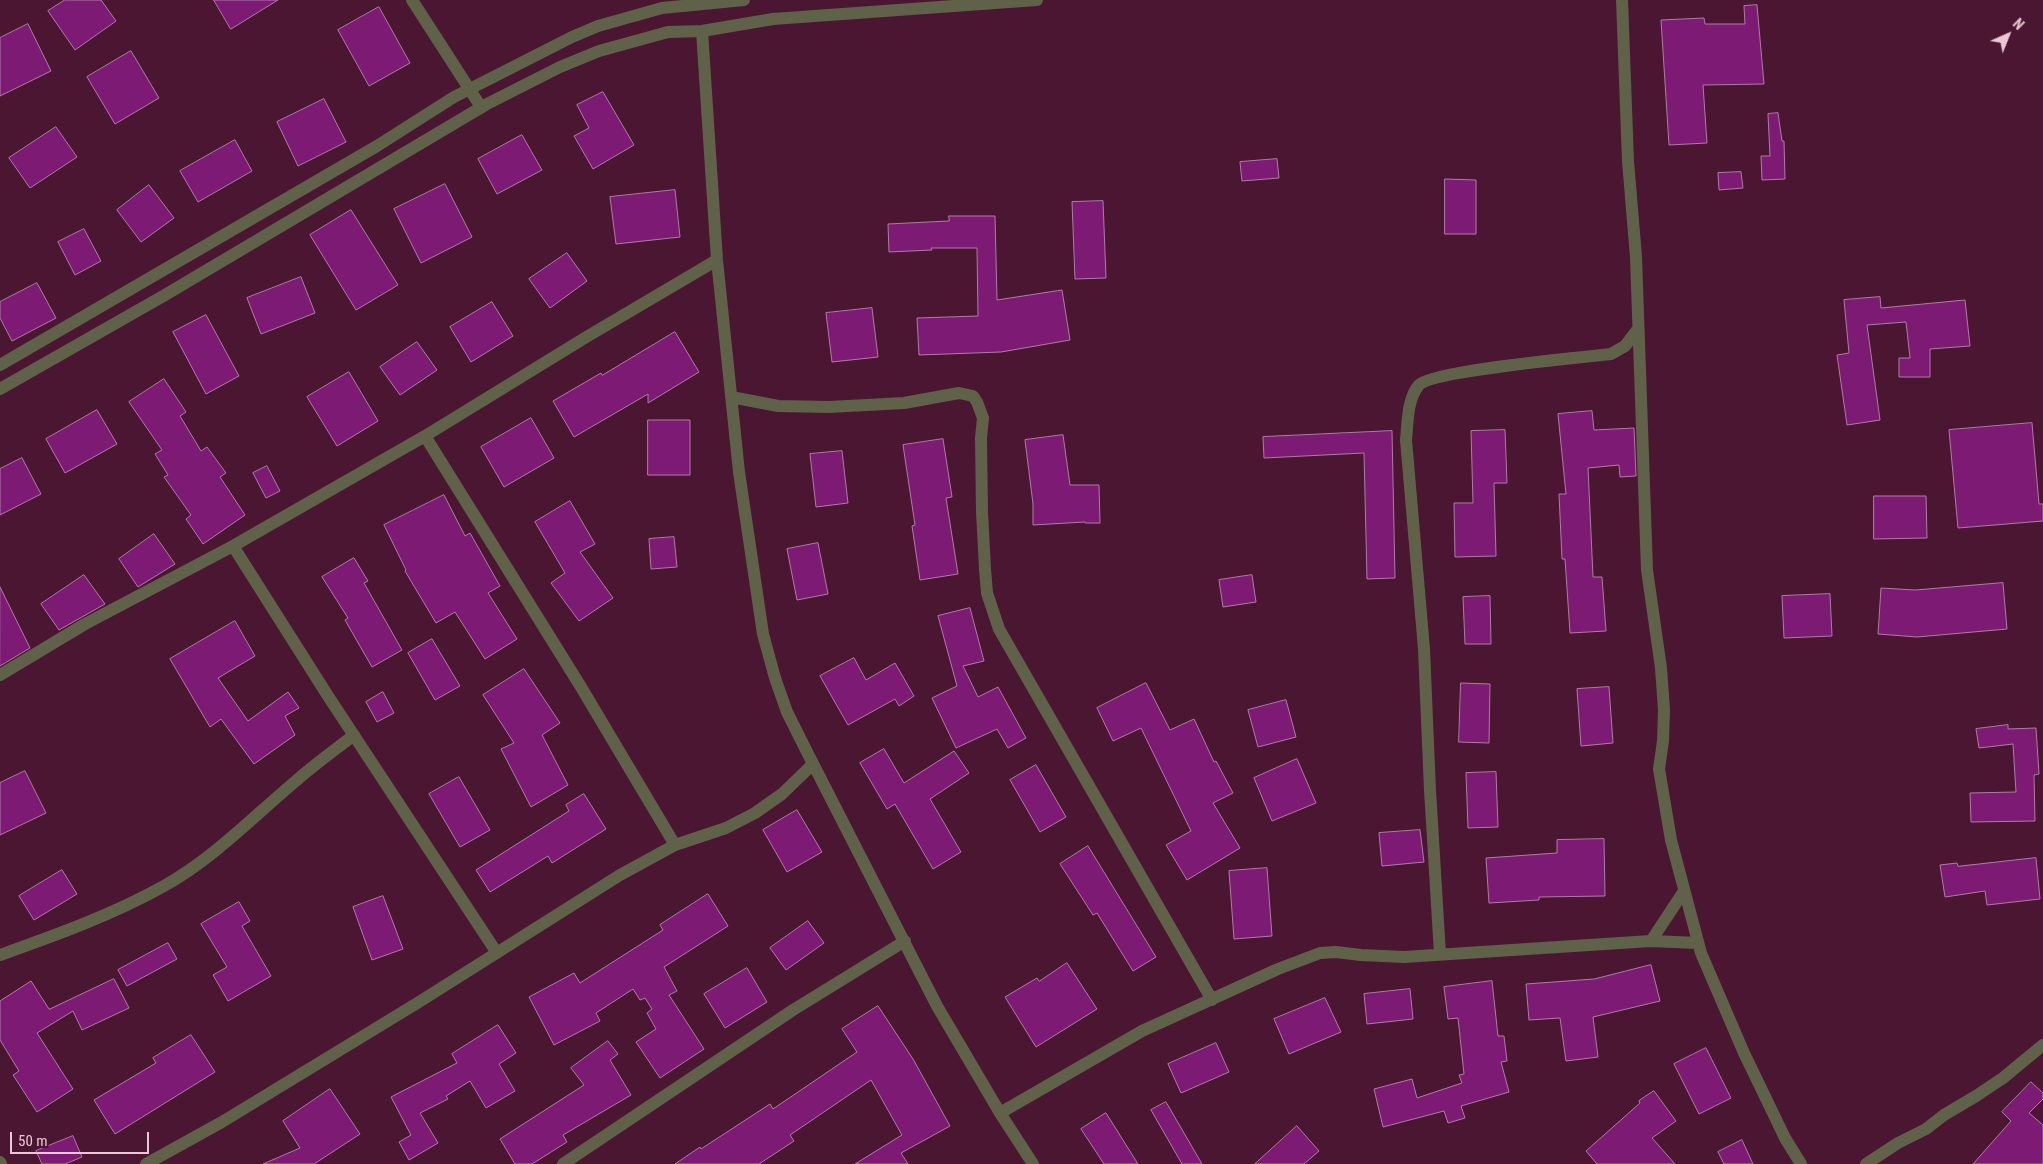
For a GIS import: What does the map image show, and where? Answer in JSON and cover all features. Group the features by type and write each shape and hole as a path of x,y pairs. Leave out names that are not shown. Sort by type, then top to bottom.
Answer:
{"street":[{"path":"412,0 481,107"},
{"path":"0,365 334,171 469,89 572,37 598,26 662,8 744,0"},
{"path":"0,389 165,296 481,107 560,67 598,51 668,32 702,31 773,19 1037,0"},
{"path":"1622,0 1628,161 1636,257 1647,570 1661,668 1664,710 1663,741 1659,769 1671,840 1698,943 1744,1053 1785,1138 1801,1164"},
{"path":"702,31 717,260 738,472 763,634 775,678 787,712 937,1006 1000,1113 1033,1164"},
{"path":"0,675 85,624 233,546 425,436 588,336 717,260"},
{"path":"1440,954 1424,649 1406,440 1409,410 1414,393 1420,383 1444,376 1484,369 1611,354 1625,346 1638,329"},
{"path":"731,397 778,406 829,407 904,403 959,393 972,396 977,402 983,418 981,438 982,512 987,593 999,629 1212,1000"},
{"path":"425,436 581,687 674,845"},
{"path":"233,546 497,953"},
{"path":"0,955 91,922 165,886 208,857 297,779 354,735"},
{"path":"146,1164 230,1117 419,1002 620,875 674,845 726,828 755,813 782,794 813,764"},
{"path":"1652,941 1684,891"},
{"path":"563,1164 793,1010 905,941"},
{"path":"1000,1113 1142,1031 1320,953 1336,952 1404,957 1652,941 1698,943"},
{"path":"1866,1164 1898,1143 1926,1129 1944,1115 2003,1078 2043,1045"}],"building":[{"path":"65,0 101,0 116,21 75,50 48,11"},
{"path":"214,0 278,0 231,29"},
{"path":"1757,5 1764,84 1703,85 1707,143 1669,145 1661,20 1704,18 1705,24 1745,24 1744,6"},
{"path":"379,7 410,63 369,86 338,30"},
{"path":"28,24 51,71 0,96 0,38"},
{"path":"131,51 159,98 115,124 87,77"},
{"path":"603,92 634,145 593,169 574,136 589,128 577,105"},
{"path":"324,99 346,142 298,166 277,122"},
{"path":"1778,113 1782,141 1784,141 1785,179 1762,180 1761,156 1770,156 1768,114"},
{"path":"56,127 77,157 30,188 9,158"},
{"path":"522,135 542,170 497,194 478,159"},
{"path":"235,140 252,171 198,202 180,171"},
{"path":"1277,159 1279,178 1242,181 1240,162"},
{"path":"1741,172 1743,188 1719,190 1718,173"},
{"path":"1445,179 1476,180 1476,234 1445,234"},
{"path":"445,184 472,237 421,263 394,209"},
{"path":"149,185 174,218 141,242 117,210"},
{"path":"675,190 680,237 616,244 610,197"},
{"path":"1103,201 1106,278 1075,279 1072,202"},
{"path":"351,210 398,285 356,310 310,235"},
{"path":"949,216 995,216 997,300 1062,290 1070,340 1001,352 919,355 917,318 978,316 977,248 931,248 932,250 889,252 888,224 949,221"},
{"path":"84,229 101,261 75,275 58,242"},
{"path":"567,253 587,281 550,308 529,279"},
{"path":"301,277 315,313 261,334 247,298"},
{"path":"37,283 56,318 12,341 0,318 0,302"},
{"path":"1880,297 1881,308 1965,300 1970,346 1930,349 1930,377 1899,377 1899,358 1910,358 1906,322 1867,325 1880,420 1847,425 1837,355 1849,353 1844,300"},
{"path":"492,302 513,336 471,362 450,327"},
{"path":"872,308 878,357 832,362 826,313"},
{"path":"206,315 239,376 206,394 173,332"},
{"path":"675,332 699,372 648,403 648,394 574,437 553,401"},
{"path":"417,342 437,370 400,395 380,367"},
{"path":"349,372 378,421 337,446 307,397"},
{"path":"164,379 186,412 180,416 201,451 207,447 226,473 220,477 245,515 203,544 186,519 191,515 164,477 168,475 155,454 162,450 129,402"},
{"path":"97,410 117,444 65,473 46,439"},
{"path":"1592,411 1594,430 1634,428 1636,476 1620,477 1619,465 1588,468 1593,577 1602,577 1606,631 1570,633 1565,559 1562,559 1559,494 1566,494 1558,414"},
{"path":"531,418 554,458 504,487 481,447"},
{"path":"648,420 690,420 690,475 648,475"},
{"path":"2032,423 2039,504 2043,504 2043,521 1958,528 1949,430"},
{"path":"1505,430 1507,483 1494,483 1496,556 1455,557 1454,503 1473,503 1471,431"},
{"path":"1392,431 1395,578 1367,579 1364,453 1264,458 1263,437"},
{"path":"1063,435 1070,485 1099,485 1100,523 1033,525 1033,504 1025,440"},
{"path":"943,439 952,497 946,498 958,574 920,580 912,526 915,525 903,445"},
{"path":"842,451 848,503 816,507 810,454"},
{"path":"22,458 41,494 0,515 0,469"},
{"path":"267,466 280,491 266,498 253,473"},
{"path":"444,495 465,536 470,533 500,586 488,593 517,639 485,659 455,612 436,623 405,571 384,525"},
{"path":"1874,496 1926,496 1927,538 1874,539"},
{"path":"570,501 595,544 580,552 613,598 579,621 551,583 565,573 535,522"},
{"path":"154,534 175,564 138,587 119,559"},
{"path":"674,537 677,567 651,569 649,539"},
{"path":"818,543 828,594 797,600 787,549"},
{"path":"354,558 368,581 364,583 402,650 372,667 345,620 348,618 322,577"},
{"path":"84,575 105,604 59,630 41,604"},
{"path":"1252,575 1256,602 1223,607 1219,580"},
{"path":"2003,583 2007,629 1917,637 1878,634 1881,588 1915,590"},
{"path":"0,587 30,648 0,666"},
{"path":"1830,594 1832,636 1784,638 1782,596"},
{"path":"1490,596 1491,644 1465,644 1463,597"},
{"path":"970,608 984,661 963,666 978,697 998,687 1026,738 1008,748 997,729 956,748 932,698 957,686 938,616"},
{"path":"235,621 255,656 218,678 248,721 288,692 299,708 285,716 295,735 254,764 221,719 210,727 170,659"},
{"path":"432,639 460,686 435,700 408,653"},
{"path":"854,658 866,680 895,663 914,696 899,706 895,699 848,725 820,676"},
{"path":"524,669 560,723 542,735 568,785 531,807 501,749 514,743 483,695"},
{"path":"1146,683 1170,730 1194,719 1214,762 1216,761 1233,793 1213,803 1240,848 1187,880 1166,845 1191,831 1141,728 1113,741 1097,708"},
{"path":"1461,683 1490,684 1489,743 1459,742"},
{"path":"1609,687 1613,743 1581,746 1577,689"},
{"path":"383,692 394,713 377,722 366,702"},
{"path":"1286,700 1296,737 1258,747 1248,710"},
{"path":"2008,725 2008,729 2036,728 2039,774 2034,775 2035,821 1971,822 1970,793 2016,792 2013,744 1979,748 1976,729"},
{"path":"884,749 904,783 954,751 969,773 930,799 961,852 933,869 895,804 887,809 860,763"},
{"path":"1297,759 1316,803 1272,821 1254,778"},
{"path":"1036,765 1066,817 1040,832 1010,780"},
{"path":"25,771 46,813 0,835 0,783"},
{"path":"1496,772 1498,827 1468,828 1466,773"},
{"path":"459,777 490,830 460,847 429,794"},
{"path":"584,794 606,829 552,863 548,856 490,892 476,870 569,811 566,805"},
{"path":"797,810 822,852 787,872 763,830"},
{"path":"1420,830 1424,862 1382,866 1379,833"},
{"path":"1604,839 1605,896 1539,897 1539,900 1489,903 1486,858 1557,853 1557,840"},
{"path":"1088,846 1156,957 1133,971 1097,913 1093,915 1060,864"},
{"path":"2036,858 2040,899 1987,905 1985,891 1945,897 1940,865 1957,863 1958,866"},
{"path":"1267,868 1272,936 1234,939 1229,871"},
{"path":"62,870 77,894 34,920 19,896"},
{"path":"708,894 728,926 664,967 677,991 669,995 704,1049 660,1078 636,1042 656,1029 647,1013 652,1009 645,998 640,1000 633,989 596,1013 600,1021 554,1045 529,997 574,973 580,983 663,930 660,925"},
{"path":"383,896 403,949 372,960 353,907"},
{"path":"239,902 250,921 242,926 271,976 228,1001 213,975 227,967 201,924"},
{"path":"808,921 824,943 786,970 770,948"},
{"path":"168,943 177,959 127,986 118,970"},
{"path":"1067,963 1097,1009 1036,1047 1005,997 1037,978 1039,981"},
{"path":"1651,965 1660,1001 1593,1017 1598,1057 1566,1061 1560,1018 1529,1020 1526,984 1594,979"},
{"path":"747,968 767,1002 725,1028 704,994"},
{"path":"114,979 129,1008 82,1030 73,1011 37,1033 73,1089 37,1112 13,1075 19,1071 0,1040 0,1001 31,981 49,1009"},
{"path":"1492,981 1498,1036 1504,1036 1507,1061 1501,1062 1509,1092 1461,1106 1465,1118 1448,1123 1444,1111 1383,1127 1374,1089 1412,1079 1417,1098 1462,1083 1459,1075 1464,1074 1458,1018 1448,1019 1444,987"},
{"path":"1410,989 1413,1019 1367,1024 1364,994"},
{"path":"1325,998 1341,1032 1289,1054 1274,1019"},
{"path":"878,1006 913,1059 950,1126 901,1153 908,1164 855,1164 902,1135 871,1080 790,1135 794,1141 759,1164 675,1164 770,1104 773,1109 857,1052 842,1029"},
{"path":"498,1025 516,1053 499,1064 515,1091 486,1108 470,1081 446,1096 448,1099 420,1113 438,1143 409,1160 399,1142 411,1135 391,1097 457,1063 452,1054"},
{"path":"191,1035 215,1072 115,1134 94,1100 156,1063 153,1058"},
{"path":"608,1041 618,1054 610,1060 631,1095 563,1135 567,1142 532,1164 515,1164 500,1139 584,1085 571,1068"},
{"path":"1216,1043 1229,1072 1181,1093 1168,1064"},
{"path":"1706,1048 1731,1098 1699,1114 1674,1064"},
{"path":"2031,1082 2043,1093 2043,1099 2029,1113 2043,1125 2043,1164 1973,1164 2011,1121 2002,1112"},
{"path":"330,1089 360,1134 314,1164 263,1164 300,1148 283,1121"},
{"path":"1654,1091 1676,1121 1652,1138 1675,1164 1597,1164 1586,1151 1640,1103 1639,1101"},
{"path":"1166,1102 1202,1164 1182,1164 1151,1110"},
{"path":"1106,1113 1138,1164 1104,1164 1081,1129"},
{"path":"1297,1126 1319,1151 1304,1164 1255,1164"},
{"path":"73,1136 82,1157 65,1164 42,1164 36,1151"},
{"path":"1742,1140 1753,1164 1724,1164 1718,1152"}]}
